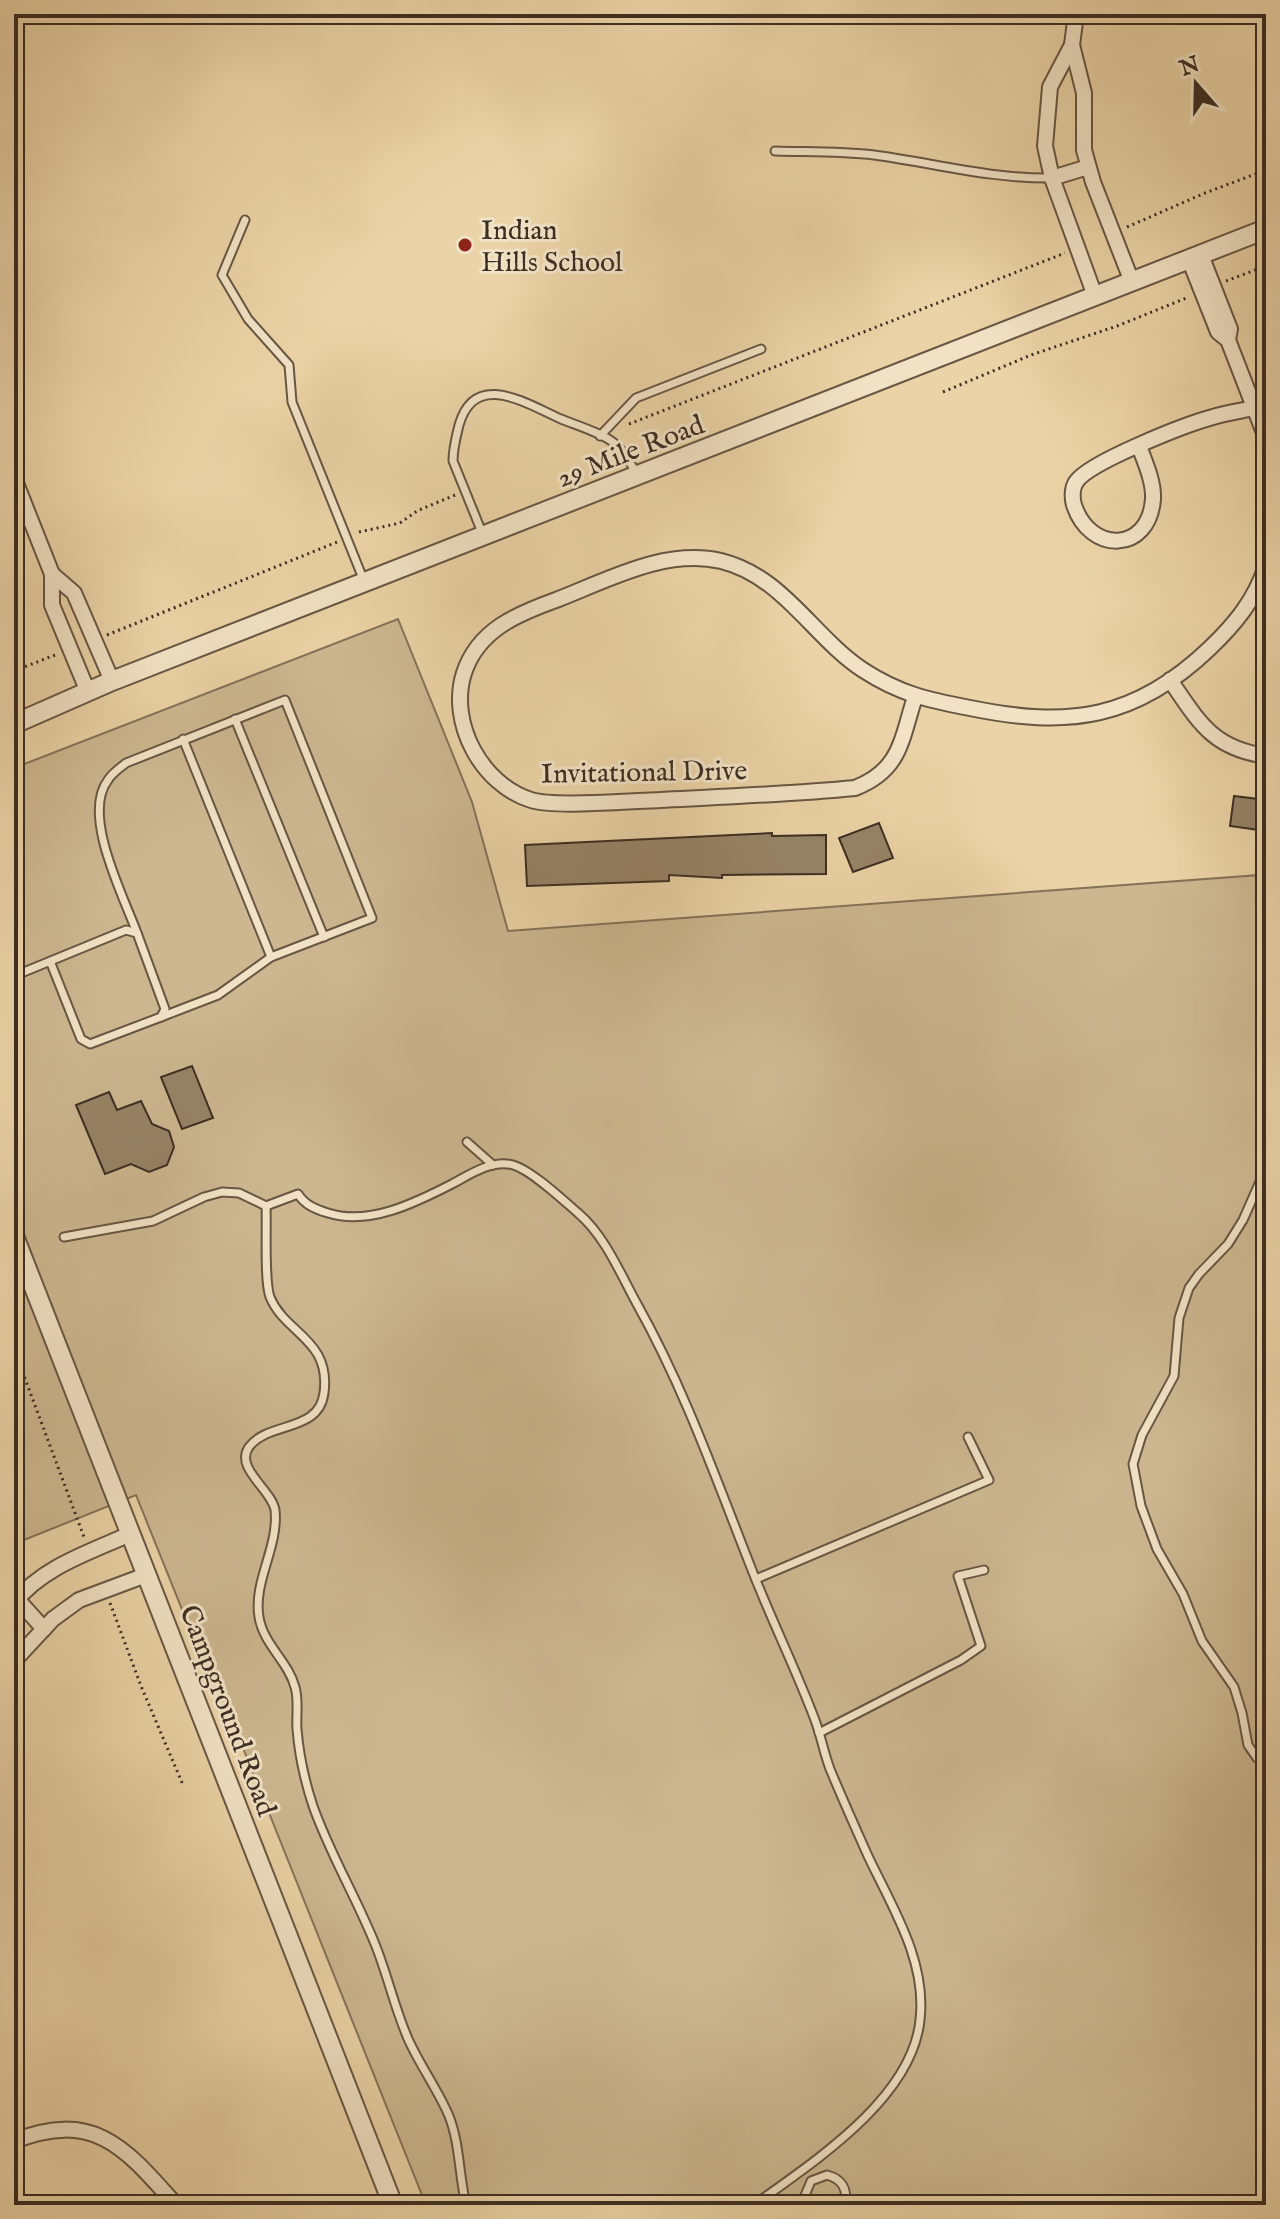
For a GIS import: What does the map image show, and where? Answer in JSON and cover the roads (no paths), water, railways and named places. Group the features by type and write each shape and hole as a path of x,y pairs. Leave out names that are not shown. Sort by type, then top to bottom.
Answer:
{"street":[{"path":"1076,14 1072,45 1050,87 1045,146 1052,178 1095,296"},
{"path":"1072,45 1084,93 1084,150 1088,167 1132,282"},
{"path":"1052,178 1088,167"},
{"name":"29 Mile Road","path":"14,724 112,681 1266,229"},
{"path":"1195,257 1207,289 1230,329 1228,340 1266,438"},
{"path":"1139,446 1153,497 1150,514 1138,533 1124,541 1106,540 1092,534 1078,517 1072,499 1075,483 1102,461 1139,446 1211,417 1254,408"},
{"path":"14,478 52,574 52,605 88,692"},
{"name":"Invitational Drive","path":"915,697 894,761 883,774 855,788 610,802 535,802 508,791 480,762 463,722 460,690 464,671 476,647 497,626 535,607 648,565 677,557 702,557 751,572 774,588 860,668 915,697 1008,716 1075,718 1103,713 1151,692 1191,666 1232,627 1259,589 1266,566"},
{"path":"52,574 74,593 112,681"},
{"path":"1170,680 1200,724 1223,744 1266,756"},
{"name":"Campground Road","path":"14,1236 393,2205"},
{"path":"44,1629 15,1601 27,1586 130,1534"},
{"path":"14,1661 44,1629 79,1600 146,1575"},
{"path":"14,2141 56,2128 87,2131 116,2144 143,2166 176,2205"}],"lane":[{"path":"775,151 848,152 973,174 1021,179 1052,178"},
{"path":"245,220 222,275 248,319 289,365 292,402 365,583"},
{"path":"600,436 636,398 761,349"},
{"path":"484,537 453,461 453,449 462,417 471,401 481,395 491,393 525,403 615,443 639,477"},
{"path":"50,961 81,1039 90,1044 208,1001 271,957 372,918 285,700 126,763 106,781 99,805 100,833 165,1009 161,1017"},
{"path":"235,719 324,937"},
{"path":"183,739 271,957"},
{"path":"14,976 126,930 137,933"},
{"path":"467,1142 493,1165"},
{"path":"64,1237 153,1221 222,1192 239,1193 266,1206 298,1194 314,1209 341,1217 366,1217 431,1195 493,1165 514,1165 580,1214 601,1240 679,1385 819,1733 837,1786 910,1944 919,1982 920,2022 908,2063 888,2092 856,2125 754,2205"},
{"path":"1266,1168 1243,1220 1228,1244 1189,1288 1179,1318 1174,1376 1142,1435 1133,1464 1141,1506 1157,1549 1183,1594 1202,1641 1234,1687 1248,1745 1266,1765"},
{"path":"266,1206 268,1291 278,1309 315,1349 324,1383 321,1404 314,1413 258,1439 248,1448 245,1458 248,1467 270,1496 275,1512 272,1548 258,1599 259,1618 264,1634 294,1683 299,1746 313,1805 376,1947 406,2035 449,2115 466,2205"},
{"path":"756,1579 989,1480 968,1437"},
{"path":"819,1733 961,1660 981,1646 958,1576 984,1570"},
{"path":"801,2205 811,2181 827,2175 841,2180 846,2192 845,2205"}],"place":[{"name":"Indian Hills School","path":"465,245"}]}
